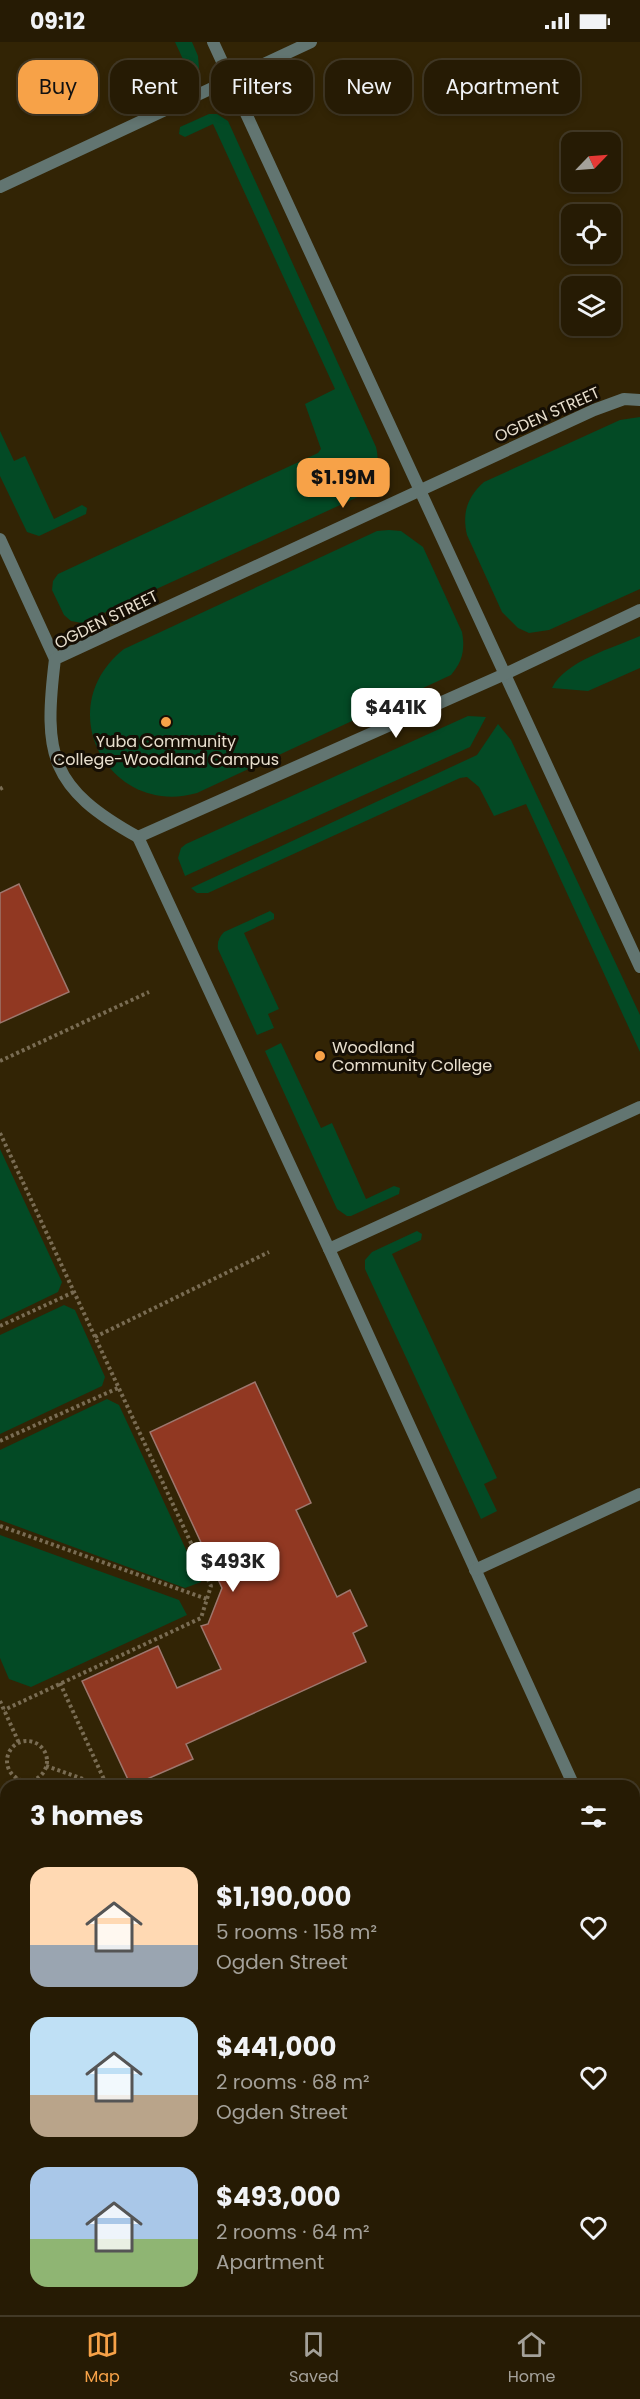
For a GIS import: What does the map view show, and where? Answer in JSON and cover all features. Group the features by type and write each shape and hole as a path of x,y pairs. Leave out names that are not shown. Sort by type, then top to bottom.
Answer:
{"street":[{"path":"213,42 221,60"},
{"path":"274,60 311,42"},
{"path":"0,187 211,90"},
{"path":"246,114 640,967"},
{"name":"OGDEN STREET","path":"138,837 104,818 81,797 60,772 52,744 50,722 56,660 594,410 624,399 640,400"},
{"path":"0,539 56,660"},
{"path":"571,1780 138,837 505,674 640,610"},
{"path":"329,1249 640,1107"},
{"path":"475,1570 640,1494"}],"path":[{"path":"0,789 5,786"},
{"path":"0,1060 149,992"},
{"path":"0,1133 211,1586 201,1618 4,1710"},
{"path":"95,1337 269,1252"},
{"path":"0,1326 74,1292"},
{"path":"0,1441 118,1388"},
{"path":"0,1526 207,1599"},
{"path":"60,1683 104,1780"},
{"path":"0,1701 19,1743"},
{"path":"30,1741 41,1747 47,1758 46,1766 40,1776 34,1779 19,1778 11,1772 8,1759 13,1747 30,1741"},
{"path":"46,1766 89,1780"}],"green space":[{"path":"175,42 192,42 198,60 183,60"},
{"path":"209,114 217,114 228,121 376,447 377,467 373,479 360,496 82,623 71,621 64,615 52,590 53,581 58,574 318,453 321,449 305,404 335,389 213,124 185,137 179,134 180,127"},
{"path":"640,417 640,589 549,630 529,633 518,628 502,612 467,535 465,520 467,506 473,494 484,482 620,420"},
{"path":"0,431 14,461 25,456 54,519 82,505 87,508 86,514 39,536 27,532 0,476"},
{"path":"377,531 401,531 423,547 462,632 462,655 451,675 197,793 166,796 138,789 115,774 99,752 91,727 91,700 102,673 124,649"},
{"path":"640,636 640,668 588,691 552,688 567,670 578,663"},
{"path":"468,716 486,717 470,747 185,876 178,858 181,848 186,844"},
{"path":"498,724 511,740 640,1015 640,1052 526,804 494,816 479,787 467,777 460,778 208,893 197,893 191,888 477,755"},
{"path":"270,911 274,914 274,919 244,933 279,1009 268,1014 274,1028 257,1035 218,949 218,944 224,932"},
{"path":"281,1043 321,1128 332,1123 366,1199 394,1186 400,1188 399,1194 351,1216 337,1209 265,1051"},
{"path":"0,1149 62,1282 58,1292 0,1320"},
{"path":"417,1231 422,1234 421,1240 392,1254 497,1478 484,1484 497,1511 481,1519 365,1269 365,1260 372,1252"},
{"path":"64,1305 75,1310 105,1377 102,1386 0,1434 0,1335"},
{"path":"107,1399 119,1405 201,1582 185,1588 0,1520 0,1450"},
{"path":"0,1535 179,1600 187,1615 31,1687 9,1679 0,1658"}],"building":[{"path":"19,884 69,992 0,1023 0,893"},
{"path":"255,1382 311,1503 296,1510 337,1597 350,1590 367,1626 353,1633 366,1662 186,1744 193,1759 145,1780 128,1780 82,1681 158,1646 177,1688 221,1669 201,1626 208,1624 222,1588 150,1432"}],"place":[{"name":"Yuba Community College-Woodland Campus","path":"166,722"},
{"name":"Woodland Community College","path":"320,1056"}]}
